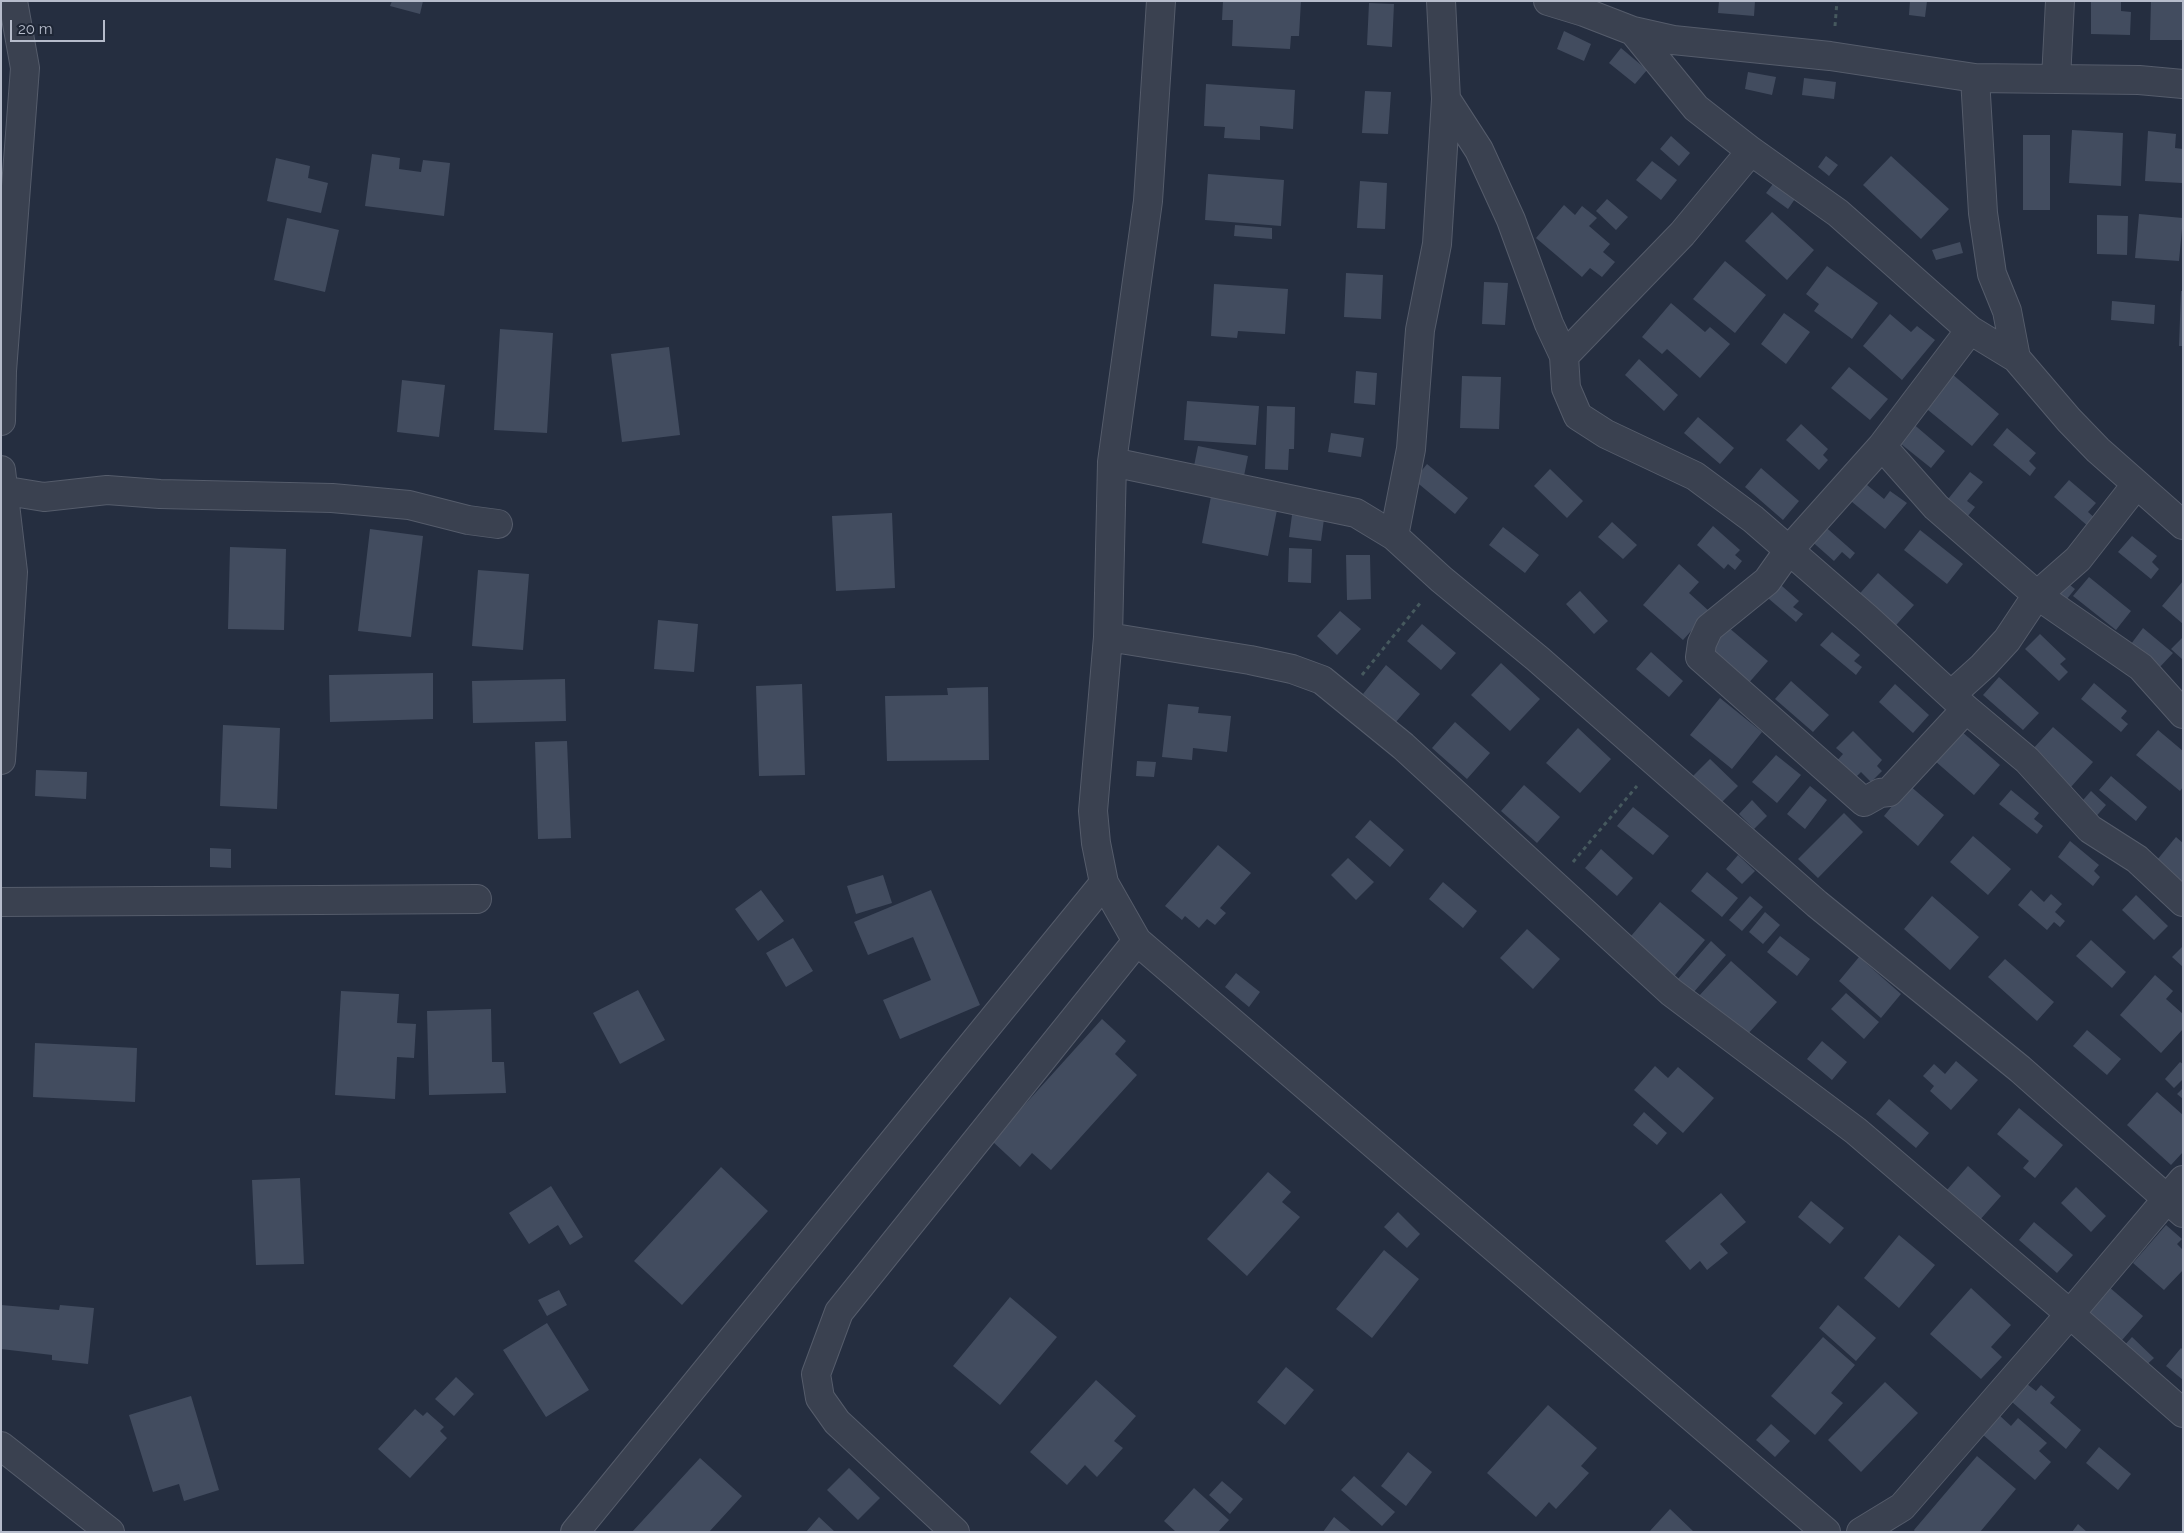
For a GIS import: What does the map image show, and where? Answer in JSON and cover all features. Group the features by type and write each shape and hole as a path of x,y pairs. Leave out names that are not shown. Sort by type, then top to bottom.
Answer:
{"street":[{"path":"1,422 2,372 25,68 13,1"},
{"path":"1161,1 1148,201 1112,462 1108,637 1093,811 1096,843 1104,882 1137,940 1826,1532"},
{"path":"1394,536 1411,448 1420,330 1437,244 1446,99 1441,1"},
{"path":"1548,1 1584,12 1633,31 1673,40 1830,56 1975,78 2139,80 2183,84"},
{"path":"2056,79 2060,1"},
{"path":"1633,31 1696,108 1751,151 1838,213 1970,330 2016,358 2069,420 2136,485 2183,526"},
{"path":"1975,78 1982,213 1992,274 2007,311 2016,358"},
{"path":"1446,99 1479,150 1510,220 1548,324 1564,356 1566,388 1578,416 1606,434 1695,476 1753,519 1867,618 1958,702 2027,760 2090,830 2137,859 2183,902"},
{"path":"1564,356 1682,234 1751,151"},
{"path":"1970,330 1882,446 1789,550 1767,581 1709,628 1702,643 1700,657 1864,802 1889,792 1984,666 2007,640 2038,595 2078,560 2136,485"},
{"path":"1882,446 1936,506 2038,595 2141,667 2183,714"},
{"path":"1112,462 1356,514 1394,536 1441,579 1538,659 1817,904 2177,1197 2070,1314 1902,1507 1861,1532"},
{"path":"1,760 13,572 2,483 44,497 107,490 160,494 332,498 409,505 468,520 498,524"},
{"path":"1108,637 1250,660 1292,669 1322,680 1403,746 1556,884 1671,992 1856,1131 2183,1413"},
{"path":"575,1532 1104,882"},
{"path":"1,902 477,899"},
{"path":"955,1532 837,1422 820,1398 816,1374 839,1312 1137,940"},
{"path":"1,1446 110,1532"}],"path":[{"path":"1344,697 1441,579"},
{"path":"1556,884 1656,764"}],"building":[{"path":"392,1 423,1 420,14 390,6"},
{"path":"1223,1 1301,1 1299,36 1291,36 1290,49 1232,46 1233,20 1222,20"},
{"path":"1719,1 1755,1 1754,16 1718,13"},
{"path":"1910,1 1927,1 1925,17 1909,15"},
{"path":"2091,1 2121,1 2121,11 2131,12 2130,35 2091,34"},
{"path":"2151,1 2183,1 2183,40 2150,40"},
{"path":"1369,3 1394,4 1392,47 1367,45"},
{"path":"1564,31 1591,44 1584,61 1557,49"},
{"path":"1621,48 1647,70 1635,84 1609,63"},
{"path":"1748,72 1776,77 1772,95 1745,89"},
{"path":"1804,78 1836,82 1834,99 1802,95"},
{"path":"1206,84 1295,90 1293,129 1260,126 1260,140 1224,138 1225,127 1204,126"},
{"path":"1365,91 1391,92 1388,134 1362,133"},
{"path":"2072,130 2123,133 2121,186 2069,183"},
{"path":"2148,131 2176,134 2175,148 2183,149 2182,183 2145,181"},
{"path":"2023,135 2050,135 2050,210 2023,210"},
{"path":"1671,136 1690,153 1679,166 1660,149"},
{"path":"372,154 400,158 399,169 421,172 423,160 450,163 444,216 365,206"},
{"path":"1826,156 1838,165 1829,176 1818,167"},
{"path":"1891,156 1949,209 1921,239 1863,185"},
{"path":"276,158 310,166 308,178 328,183 321,213 267,201"},
{"path":"1652,161 1677,180 1661,200 1636,180"},
{"path":"1208,174 1284,180 1281,226 1205,220"},
{"path":"1776,180 1797,196 1788,209 1766,193"},
{"path":"1360,181 1387,183 1385,229 1357,228"},
{"path":"1607,199 1628,217 1616,230 1596,211"},
{"path":"1564,205 1575,215 1582,206 1597,218 1589,226 1610,244 1603,252 1615,262 1602,277 1590,268 1582,277 1536,238"},
{"path":"1772,212 1814,250 1787,280 1745,241"},
{"path":"2139,214 2183,218 2179,261 2135,258"},
{"path":"2097,215 2128,216 2127,255 2097,254"},
{"path":"287,218 339,230 325,292 274,280"},
{"path":"1235,225 1272,228 1272,239 1234,236"},
{"path":"1960,242 1963,253 1936,260 1932,250"},
{"path":"1725,261 1766,295 1735,333 1693,299"},
{"path":"1827,266 1878,303 1852,339 1814,311 1819,304 1806,294"},
{"path":"1346,273 1383,275 1381,319 1344,317"},
{"path":"1484,282 1508,283 1505,325 1482,324"},
{"path":"1214,284 1288,289 1285,334 1238,331 1237,338 1211,336"},
{"path":"2181,291 2183,291 2183,346 2179,346"},
{"path":"2112,301 2155,305 2154,324 2111,320"},
{"path":"1671,303 1705,332 1710,327 1730,344 1700,378 1667,349 1662,354 1642,337"},
{"path":"1784,313 1810,332 1786,364 1761,344"},
{"path":"1890,314 1911,332 1917,326 1935,340 1902,380 1863,346"},
{"path":"500,329 553,333 547,433 494,430"},
{"path":"669,347 680,435 622,442 611,354"},
{"path":"1639,359 1678,395 1664,411 1625,375"},
{"path":"1849,367 1888,399 1870,420 1831,388"},
{"path":"1945,368 1999,414 1972,446 1917,401"},
{"path":"1356,371 1377,373 1375,405 1354,403"},
{"path":"1462,376 1501,377 1499,429 1460,428"},
{"path":"402,380 445,385 439,437 397,432"},
{"path":"1187,401 1259,406 1256,445 1184,440"},
{"path":"1267,406 1295,407 1294,449 1289,449 1288,470 1265,469"},
{"path":"1698,417 1734,448 1720,464 1684,433"},
{"path":"1911,422 1945,451 1931,468 1896,440"},
{"path":"1801,424 1828,449 1823,455 1828,460 1819,470 1786,440"},
{"path":"2007,428 2036,453 2029,461 2036,468 2030,476 1993,445"},
{"path":"1331,433 1364,438 1361,457 1328,452"},
{"path":"1198,446 1248,456 1244,476 1194,466"},
{"path":"1427,464 1468,498 1455,514 1414,480"},
{"path":"1761,468 1799,501 1783,520 1745,487"},
{"path":"1550,469 1583,501 1567,518 1534,486"},
{"path":"1970,472 1983,482 1967,501 1975,507 1964,521 1944,504"},
{"path":"1861,480 1884,499 1890,491 1907,503 1885,529 1846,497"},
{"path":"2069,480 2096,503 2088,512 2096,519 2089,527 2054,497"},
{"path":"1212,491 1278,505 1268,556 1202,543"},
{"path":"892,513 895,588 836,591 832,516"},
{"path":"1292,515 1324,519 1321,541 1289,537"},
{"path":"1612,522 1637,545 1623,559 1598,537"},
{"path":"1821,523 1855,553 1850,559 1842,552 1834,561 1808,538"},
{"path":"1713,526 1740,550 1735,555 1742,561 1735,570 1728,564 1724,569 1697,545"},
{"path":"1503,527 1539,555 1525,573 1489,545"},
{"path":"370,529 423,536 411,637 358,631"},
{"path":"1920,530 1963,564 1947,584 1904,550"},
{"path":"2132,536 2157,556 2152,562 2159,569 2151,579 2118,552"},
{"path":"230,547 286,549 284,630 228,629"},
{"path":"1289,548 1312,549 1311,583 1288,582"},
{"path":"1346,555 1370,555 1371,599 1347,600"},
{"path":"1679,564 1699,582 1689,593 1709,611 1683,640 1643,605"},
{"path":"478,570 529,574 523,650 472,646"},
{"path":"1878,573 1914,605 1890,632 1854,600"},
{"path":"2060,577 2075,589 2062,605 2047,594"},
{"path":"2089,577 2131,611 2116,630 2073,596"},
{"path":"1774,579 1799,601 1793,607 1803,614 1796,622 1762,593"},
{"path":"2183,581 2183,624 2162,606"},
{"path":"1580,591 1608,621 1594,634 1566,604"},
{"path":"1340,611 1361,629 1337,655 1317,636"},
{"path":"658,620 698,624 694,672 654,669"},
{"path":"1422,624 1456,653 1441,670 1407,641"},
{"path":"1728,627 1768,661 1746,686 1707,651"},
{"path":"2143,628 2173,653 2159,668 2131,644"},
{"path":"1832,632 1860,655 1854,661 1862,667 1856,675 1820,645"},
{"path":"2040,634 2066,659 2060,664 2068,672 2059,681 2025,649"},
{"path":"2183,637 2183,660 2171,649"},
{"path":"1651,652 1683,681 1669,697 1636,669"},
{"path":"1501,663 1540,699 1510,731 1471,695"},
{"path":"1386,665 1420,694 1396,722 1363,694"},
{"path":"433,673 433,719 330,722 329,675"},
{"path":"1999,677 2039,713 2023,730 1983,695"},
{"path":"565,679 566,721 473,723 472,681"},
{"path":"1791,681 1829,715 1813,732 1775,699"},
{"path":"2094,683 2127,711 2121,718 2128,724 2121,732 2081,699"},
{"path":"802,684 805,775 759,776 756,686"},
{"path":"1895,684 1929,715 1913,733 1879,702"},
{"path":"988,687 989,760 887,761 885,696 948,695 947,688"},
{"path":"1720,698 1762,732 1732,769 1690,735"},
{"path":"1168,704 1199,707 1198,713 1231,716 1227,752 1193,748 1192,760 1162,757"},
{"path":"1455,722 1490,753 1467,779 1432,748"},
{"path":"1953,724 2000,765 1974,795 1927,754"},
{"path":"223,725 280,728 277,809 220,806"},
{"path":"2053,727 2093,762 2071,787 2031,751"},
{"path":"1578,728 1611,759 1580,793 1546,763"},
{"path":"2158,730 2183,751 2183,787 2180,791 2136,755"},
{"path":"1853,731 1882,760 1877,766 1882,771 1871,782 1861,772 1853,780 1835,763 1843,754 1836,748"},
{"path":"567,741 571,838 538,839 535,742"},
{"path":"1776,755 1801,775 1777,803 1752,782"},
{"path":"1710,759 1738,786 1721,803 1693,776"},
{"path":"1137,761 1156,762 1154,777 1136,776"},
{"path":"36,770 87,772 86,799 35,796"},
{"path":"2111,776 2147,807 2136,821 2099,790"},
{"path":"1524,785 1560,817 1537,843 1501,811"},
{"path":"1909,785 1944,815 1918,846 1884,816"},
{"path":"1810,786 1827,800 1805,829 1787,814"},
{"path":"2011,790 2039,813 2034,819 2043,826 2037,834 1999,804"},
{"path":"2091,791 2106,805 2093,820 2077,807"},
{"path":"1752,800 1767,816 1754,829 1739,814"},
{"path":"1633,807 1669,836 1653,855 1617,826"},
{"path":"1844,813 1863,832 1818,878 1798,859"},
{"path":"1370,820 1404,850 1390,867 1355,837"},
{"path":"1973,836 2011,869 1988,895 1950,862"},
{"path":"2176,837 2183,843 2183,882 2157,860"},
{"path":"2070,841 2099,865 2094,871 2100,877 2093,886 2058,857"},
{"path":"1218,845 1251,873 1220,908 1226,913 1215,925 1207,919 1199,928 1185,916 1182,920 1165,906"},
{"path":"210,848 231,849 231,868 210,867"},
{"path":"1601,849 1633,878 1617,896 1585,868"},
{"path":"1738,855 1755,871 1742,884 1726,869"},
{"path":"1348,858 1374,882 1356,900 1331,875"},
{"path":"1707,872 1738,898 1722,917 1691,891"},
{"path":"883,875 892,903 856,914 847,886"},
{"path":"1443,882 1477,911 1463,928 1429,899"},
{"path":"761,890 784,921 758,941 735,909"},
{"path":"931,890 980,1005 900,1039 883,1000 931,980 913,937 868,955 854,922"},
{"path":"2031,890 2044,902 2051,894 2062,904 2055,912 2065,921 2060,927 2054,922 2047,930 2018,905"},
{"path":"2136,895 2168,926 2154,940 2122,910"},
{"path":"1750,896 1763,907 1742,931 1729,920"},
{"path":"1932,896 1979,937 1950,970 1904,929"},
{"path":"1660,902 1705,940 1671,980 1626,942"},
{"path":"1765,912 1780,925 1763,944 1749,932"},
{"path":"1527,929 1560,959 1533,989 1500,958"},
{"path":"1780,936 1810,959 1797,976 1767,952"},
{"path":"793,938 813,971 786,987 766,953"},
{"path":"2091,940 2126,972 2112,988 2076,956"},
{"path":"1711,941 1726,955 1693,993 1677,980"},
{"path":"2183,946 2183,967 2172,957"},
{"path":"1859,957 1901,994 1881,1018 1839,981"},
{"path":"2005,959 2054,1002 2037,1021 1988,977"},
{"path":"1731,961 1777,1002 1746,1036 1698,997"},
{"path":"1236,973 1260,992 1249,1007 1225,987"},
{"path":"2155,975 2173,991 2166,999 2183,1014 2183,1029 2161,1053 2120,1015"},
{"path":"638,990 665,1040 620,1064 593,1013"},
{"path":"341,991 399,994 397,1023 416,1024 414,1058 397,1057 395,1099 335,1095"},
{"path":"1846,993 1879,1022 1864,1039 1831,1009"},
{"path":"491,1009 492,1062 504,1062 506,1093 429,1095 427,1011"},
{"path":"1102,1019 1126,1041 1115,1054 1137,1075 1051,1170 1032,1153 1020,1167 992,1141"},
{"path":"2087,1030 2121,1059 2107,1075 2073,1046"},
{"path":"1822,1041 1847,1062 1832,1080 1807,1059"},
{"path":"35,1043 137,1048 135,1102 33,1097"},
{"path":"1956,1061 1978,1080 1951,1110 1930,1091 1934,1086 1923,1076 1934,1064 1945,1074"},
{"path":"2180,1062 2183,1064 2183,1079 2174,1088 2165,1079"},
{"path":"1655,1066 1668,1078 1678,1067 1714,1098 1683,1133 1634,1090"},
{"path":"2183,1088 2183,1099 2177,1094"},
{"path":"2157,1092 2183,1115 2183,1152 2171,1165 2127,1125"},
{"path":"1889,1099 1929,1133 1916,1148 1876,1114"},
{"path":"2019,1108 2063,1145 2035,1178 2023,1168 2029,1161 1997,1134"},
{"path":"1644,1112 1667,1133 1657,1145 1633,1125"},
{"path":"1968,1166 2001,1196 1972,1229 1939,1199"},
{"path":"721,1167 768,1211 682,1305 634,1261"},
{"path":"1268,1172 1291,1192 1282,1202 1300,1217 1247,1276 1207,1239"},
{"path":"300,1178 304,1264 256,1265 252,1180"},
{"path":"551,1186 583,1237 570,1245 558,1225 529,1244 509,1213"},
{"path":"2076,1187 2106,1216 2091,1232 2061,1203"},
{"path":"1721,1193 1746,1222 1720,1244 1728,1253 1707,1270 1700,1261 1690,1270 1665,1241"},
{"path":"1811,1201 1844,1228 1830,1244 1798,1217"},
{"path":"1398,1212 1420,1234 1407,1248 1384,1227"},
{"path":"2034,1222 2073,1255 2057,1273 2019,1240"},
{"path":"2166,1225 2182,1239 2177,1244 2183,1250 2183,1270 2164,1290 2133,1263"},
{"path":"1899,1235 1935,1265 1899,1308 1864,1278"},
{"path":"1384,1250 1419,1279 1372,1338 1336,1309"},
{"path":"2109,1287 2143,1316 2116,1347 2083,1318"},
{"path":"1971,1288 2011,1325 1991,1347 2002,1357 1981,1379 1930,1334"},
{"path":"559,1290 567,1305 547,1316 538,1300"},
{"path":"1010,1297 1057,1337 1000,1405 953,1366"},
{"path":"1,1305 59,1310 60,1305 94,1308 88,1364 52,1360 52,1355 1,1349"},
{"path":"1838,1305 1876,1338 1856,1361 1819,1328"},
{"path":"547,1323 589,1390 546,1417 503,1350"},
{"path":"1823,1337 1855,1365 1831,1393 1843,1403 1815,1435 1771,1396"},
{"path":"2132,1337 2154,1358 2142,1369 2121,1349"},
{"path":"2181,1348 2183,1350 2183,1380 2166,1366"},
{"path":"1286,1367 1314,1390 1285,1425 1257,1402"},
{"path":"456,1377 474,1394 454,1416 435,1399"},
{"path":"1096,1380 1136,1416 1114,1441 1123,1448 1097,1477 1085,1465 1067,1485 1030,1452"},
{"path":"1885,1382 1918,1413 1861,1472 1828,1440"},
{"path":"2027,1384 2036,1391 2041,1385 2055,1397 2050,1403 2081,1430 2066,1449 2012,1402"},
{"path":"191,1396 219,1490 184,1501 179,1484 153,1492 129,1415"},
{"path":"1548,1405 1597,1448 1581,1466 1589,1473 1556,1509 1549,1502 1536,1517 1487,1473"},
{"path":"415,1409 423,1416 427,1412 444,1427 440,1431 447,1438 410,1478 378,1449"},
{"path":"1999,1415 2011,1426 2018,1418 2047,1443 2039,1451 2051,1462 2035,1480 1982,1434"},
{"path":"1771,1424 1790,1441 1775,1457 1756,1440"},
{"path":"2099,1447 2131,1474 2118,1490 2086,1463"},
{"path":"1408,1452 1432,1472 1406,1506 1381,1486"},
{"path":"1977,1456 2016,1489 1980,1532 1915,1532 1914,1530"},
{"path":"700,1458 742,1496 709,1532 632,1532"},
{"path":"849,1468 880,1498 858,1520 827,1490"},
{"path":"1354,1476 1395,1512 1382,1526 1341,1490"},
{"path":"1222,1481 1243,1499 1230,1514 1209,1495"},
{"path":"1194,1488 1229,1520 1218,1532 1176,1532 1164,1521"},
{"path":"1670,1509 1694,1532 1649,1532"},
{"path":"819,1517 835,1532 806,1532"},
{"path":"1334,1517 1352,1532 1323,1532"},
{"path":"2078,1524 2087,1532 2072,1532"}]}
